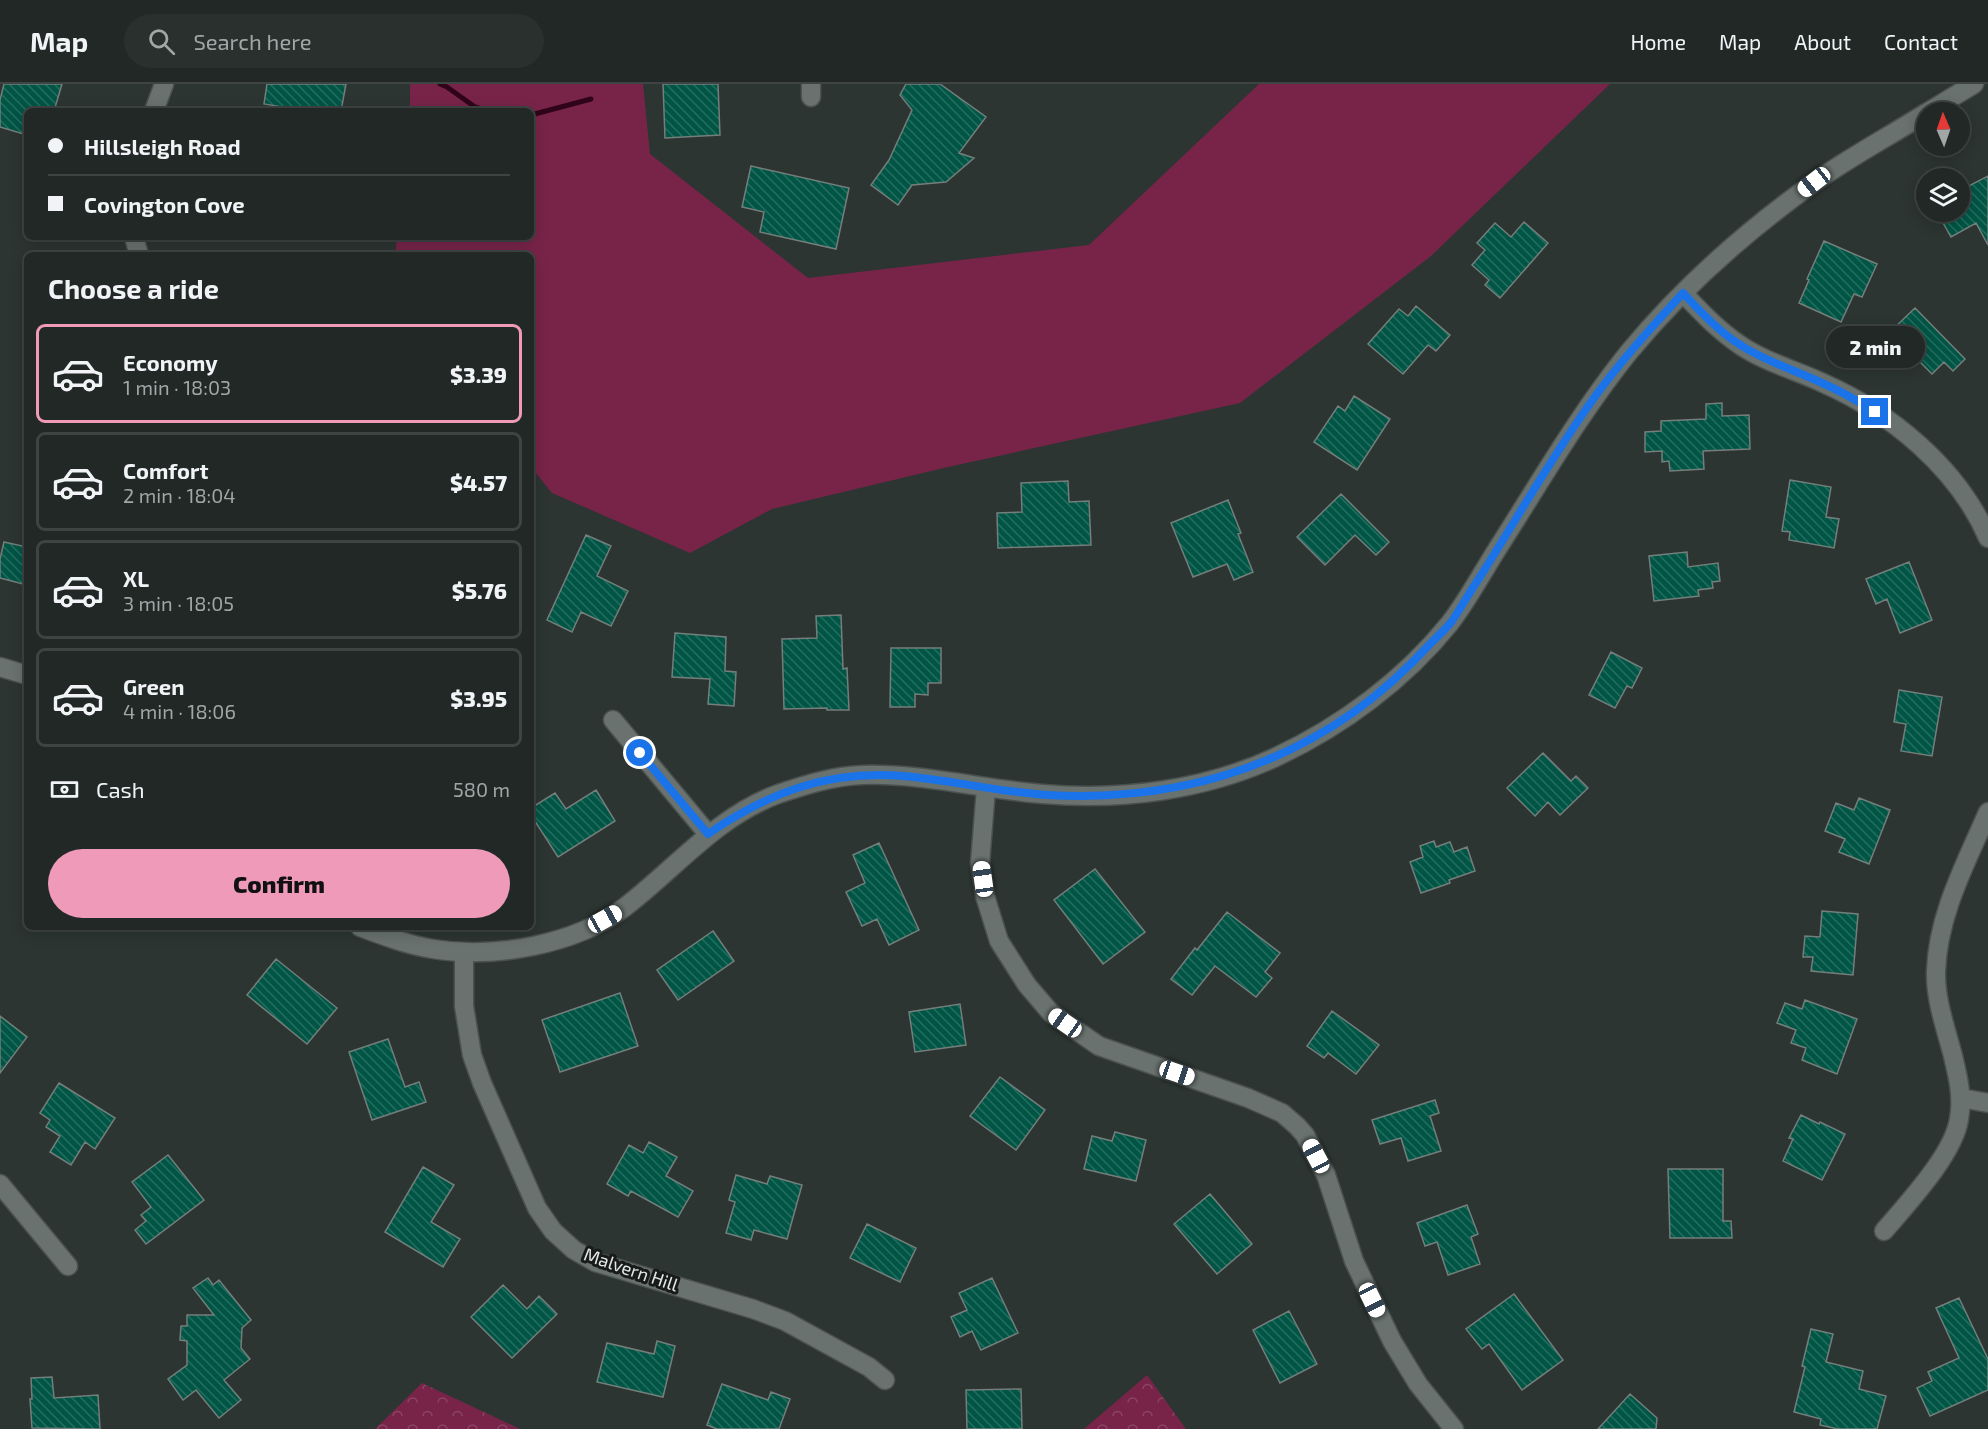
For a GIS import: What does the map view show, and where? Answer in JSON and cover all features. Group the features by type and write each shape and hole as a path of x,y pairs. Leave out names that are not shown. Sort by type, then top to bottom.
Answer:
{"street":[{"path":"155,108 164,84"},
{"path":"1945,102 1974,84"},
{"path":"368,930 432,949 464,952 507,951 548,943 588,928 622,909 708,834 735,815 768,798 801,786 836,778 859,775 904,776 1047,795 1094,796 1144,793 1192,785 1228,776 1274,758 1355,712 1406,670 1451,622 1589,405 1631,350 1683,293 1731,246 1814,182 1916,120"},
{"path":"1683,293 1708,320 1741,346 1770,362 1823,383 1856,400 1895,425 1926,452 1959,489 1988,538"},
{"path":"0,667 24,674"},
{"path":"613,720 708,834"},
{"path":"986,788 980,863 985,896 999,940 1027,985 1051,1013 1099,1046 1248,1098 1282,1113 1297,1125 1305,1135 1326,1175 1354,1261 1392,1341 1418,1384 1454,1429"},
{"path":"1884,1231 1918,1191 1952,1143 1959,1120 1961,1098 1959,1080 1938,997 1937,950 1948,904 1988,812"},
{"name":"Malvern Hill","path":"464,952 464,1006 472,1055 537,1208 553,1231 574,1250 596,1262 753,1309 784,1321 869,1367 885,1380"},
{"path":"1961,1098 1988,1103"},
{"path":"0,1184 68,1266"}],"green space":[{"path":"410,84 643,84 650,154 808,278 1089,245 1259,84 1610,84 1431,256 1240,403 948,467 772,509 690,553 552,493 534,471 534,252 395,252 397,240 534,240 534,108 410,108"},
{"path":"1147,1375 1186,1429 1084,1429"},
{"path":"422,1383 520,1429 375,1429"}],"building":[{"path":"4,84 62,84 55,108 24,108 24,134 0,127 0,100"},
{"path":"267,84 346,84 342,108 289,108 264,104"},
{"path":"663,84 718,84 720,135 665,138"},
{"path":"906,84 940,84 986,117 959,153 974,158 946,182 912,185 898,205 871,185 889,160 912,110 900,95"},
{"path":"751,166 849,188 836,249 760,232 764,212 742,207"},
{"path":"1988,176 1988,245 1976,223 1951,237 1943,222 1970,222 1970,185"},
{"path":"1524,222 1548,243 1500,298 1485,285 1489,280 1472,265 1485,250 1477,243 1495,223 1511,237"},
{"path":"1824,241 1877,264 1862,297 1854,294 1841,322 1799,303"},
{"path":"1416,306 1450,335 1436,351 1428,345 1403,374 1368,344 1399,309 1408,316"},
{"path":"1915,308 1965,359 1953,371 1944,362 1932,374 1890,332"},
{"path":"1354,396 1390,419 1357,470 1314,442 1338,406 1345,411"},
{"path":"1722,403 1722,416 1749,415 1750,449 1703,451 1704,469 1670,471 1669,461 1662,462 1662,451 1645,452 1645,432 1661,431 1661,421 1706,419 1706,404"},
{"path":"1790,480 1831,487 1826,517 1839,519 1834,548 1789,540 1790,532 1782,531"},
{"path":"1068,481 1069,502 1089,501 1091,545 998,548 997,513 1022,512 1021,483"},
{"path":"1341,494 1389,542 1376,555 1355,535 1325,565 1297,537"},
{"path":"1228,500 1253,572 1234,580 1227,564 1193,577 1171,523"},
{"path":"586,535 611,546 597,576 628,591 611,626 581,612 572,632 547,620"},
{"path":"4,542 24,546 24,584 0,578 0,559"},
{"path":"1687,552 1688,567 1718,563 1720,581 1712,582 1713,588 1698,590 1699,596 1654,601 1649,556"},
{"path":"1909,562 1932,620 1900,633 1887,599 1876,604 1866,579"},
{"path":"841,615 843,669 847,668 849,710 784,709 782,639 817,638 816,616"},
{"path":"675,633 726,637 725,671 736,672 734,706 708,704 710,679 672,677"},
{"path":"891,648 941,648 941,683 928,683 928,695 915,694 915,707 890,707"},
{"path":"1611,652 1642,668 1632,688 1627,686 1615,708 1589,695"},
{"path":"1899,690 1942,697 1932,756 1901,751 1906,724 1894,722"},
{"path":"1543,753 1571,781 1576,776 1588,788 1560,815 1548,802 1535,816 1507,788"},
{"path":"596,790 615,821 558,857 534,820 534,806 555,793 566,809"},
{"path":"1859,798 1890,810 1869,864 1839,852 1845,839 1825,831 1836,803 1854,810"},
{"path":"1434,841 1436,847 1450,842 1454,852 1467,847 1475,871 1421,893 1410,862 1423,857 1420,846"},
{"path":"879,843 919,930 889,945 877,919 862,926 846,892 865,883 853,855"},
{"path":"1095,869 1145,932 1103,964 1054,900"},
{"path":"1822,911 1858,914 1853,975 1811,971 1813,957 1803,957 1805,936 1820,937"},
{"path":"1227,912 1280,953 1265,972 1272,978 1256,997 1215,966 1192,995 1171,979"},
{"path":"713,931 734,961 678,1000 657,970"},
{"path":"276,959 337,1008 307,1044 247,995"},
{"path":"620,993 638,1046 560,1072 542,1020"},
{"path":"1805,1000 1857,1019 1837,1074 1802,1060 1806,1048 1791,1043 1796,1030 1777,1023 1785,1003 1802,1009"},
{"path":"960,1004 966,1045 915,1052 909,1012"},
{"path":"1332,1011 1379,1045 1356,1074 1328,1053 1324,1058 1307,1046"},
{"path":"0,1016 27,1037 0,1073"},
{"path":"388,1039 405,1087 419,1082 426,1102 372,1120 349,1052"},
{"path":"1000,1077 1045,1110 1016,1150 970,1116"},
{"path":"59,1083 115,1118 95,1149 85,1142 71,1165 50,1152 60,1136 46,1127 50,1120 40,1113"},
{"path":"1435,1100 1439,1113 1430,1116 1441,1151 1408,1161 1401,1138 1380,1144 1372,1120"},
{"path":"1801,1115 1845,1134 1822,1180 1783,1161 1793,1139 1789,1138"},
{"path":"1115,1132 1146,1140 1136,1181 1084,1169 1092,1136 1112,1141"},
{"path":"649,1142 677,1157 666,1176 693,1191 678,1217 631,1191 628,1196 607,1184 629,1145 643,1153"},
{"path":"168,1155 204,1200 146,1244 135,1230 146,1221 141,1215 151,1207 132,1182"},
{"path":"423,1167 454,1185 431,1222 460,1239 443,1267 385,1232"},
{"path":"1668,1169 1723,1169 1723,1221 1731,1221 1732,1238 1670,1238"},
{"path":"736,1175 767,1184 770,1176 802,1185 787,1239 754,1230 751,1240 726,1233 735,1202 729,1200"},
{"path":"1210,1194 1252,1244 1217,1274 1174,1224"},
{"path":"1467,1205 1478,1234 1471,1237 1480,1264 1448,1275 1437,1242 1425,1246 1417,1223"},
{"path":"867,1224 916,1248 900,1282 850,1258"},
{"path":"208,1278 213,1285 219,1280 251,1320 242,1328 241,1348 250,1359 224,1380 241,1400 219,1418 196,1390 183,1400 168,1379 187,1365 187,1341 180,1340 181,1326 187,1326 187,1315 214,1315 193,1288"},
{"path":"992,1278 1018,1333 981,1350 972,1331 960,1337 951,1317 967,1310 959,1293"},
{"path":"503,1285 527,1309 539,1296 557,1314 512,1358 471,1317"},
{"path":"1514,1294 1563,1360 1522,1390 1489,1344 1482,1349 1466,1329"},
{"path":"1959,1298 1988,1359 1988,1390 1930,1416 1917,1388 1932,1381 1928,1372 1959,1358 1936,1308"},
{"path":"1289,1311 1317,1364 1280,1383 1253,1330"},
{"path":"1811,1329 1833,1334 1826,1362 1863,1371 1859,1389 1886,1396 1877,1429 1838,1429 1820,1425 1821,1419 1794,1412"},
{"path":"657,1341 675,1346 663,1397 597,1382 607,1343 654,1354"},
{"path":"52,1377 54,1398 98,1395 100,1429 32,1428 31,1378"},
{"path":"722,1384 768,1400 771,1392 790,1399 779,1429 717,1429 707,1425"},
{"path":"1021,1389 1022,1429 967,1429 966,1390"},
{"path":"1630,1394 1657,1418 1656,1429 1598,1429"}],"waterway":[{"path":"440,84 478,108"},
{"path":"534,114 591,99"}],"route":[{"path":"640,753 708,834 735,815 768,798 801,786 859,775 904,776 1047,795 1094,796 1144,793 1228,776 1274,758 1314,737 1355,712 1406,670 1451,622 1589,405 1631,350 1683,293 1708,320 1741,346 1770,362 1823,383 1875,412"}]}
